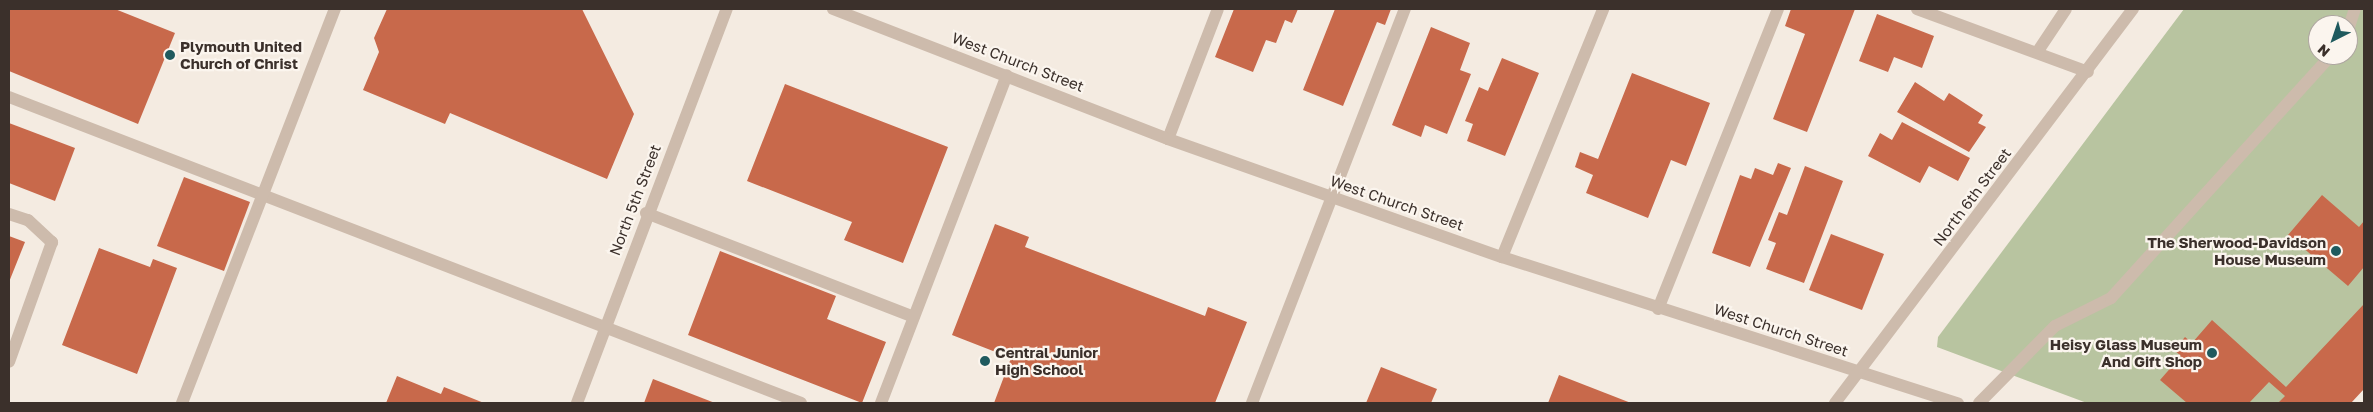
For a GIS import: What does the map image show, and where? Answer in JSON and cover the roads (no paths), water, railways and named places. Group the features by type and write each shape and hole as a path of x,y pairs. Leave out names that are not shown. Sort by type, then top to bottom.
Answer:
{"street":[{"path":"182,403 261,194 335,9"},
{"name":"North 5th Street","path":"577,403 646,213 726,9"},
{"name":"West Church Street","path":"833,9 1168,139 1502,257 1658,309 1958,403"},
{"path":"1168,139 1218,9"},
{"path":"1252,403 1405,9"},
{"path":"1502,257 1603,9"},
{"path":"1658,309 1778,9"},
{"path":"1917,9 2038,51 2088,72"},
{"path":"2038,51 2066,9"},
{"name":"North 6th Street","path":"1834,403 1860,373 2088,72 2130,10"},
{"path":"1979,403 2056,326 2111,298 2322,65"},
{"path":"881,403 1007,75"},
{"path":"9,97 606,325 802,403"},
{"path":"646,213 914,317"},
{"path":"9,214 28,220 52,242 9,362"}],"place":[{"name":"Plymouth United Church of Christ","path":"170,55"},
{"name":"The Sherwood-Davidson House Museum","path":"2336,251"},
{"name":"Heisy Glass Museum And Gift Shop","path":"2212,353"},
{"name":"Central Junior High School","path":"985,361"}]}
